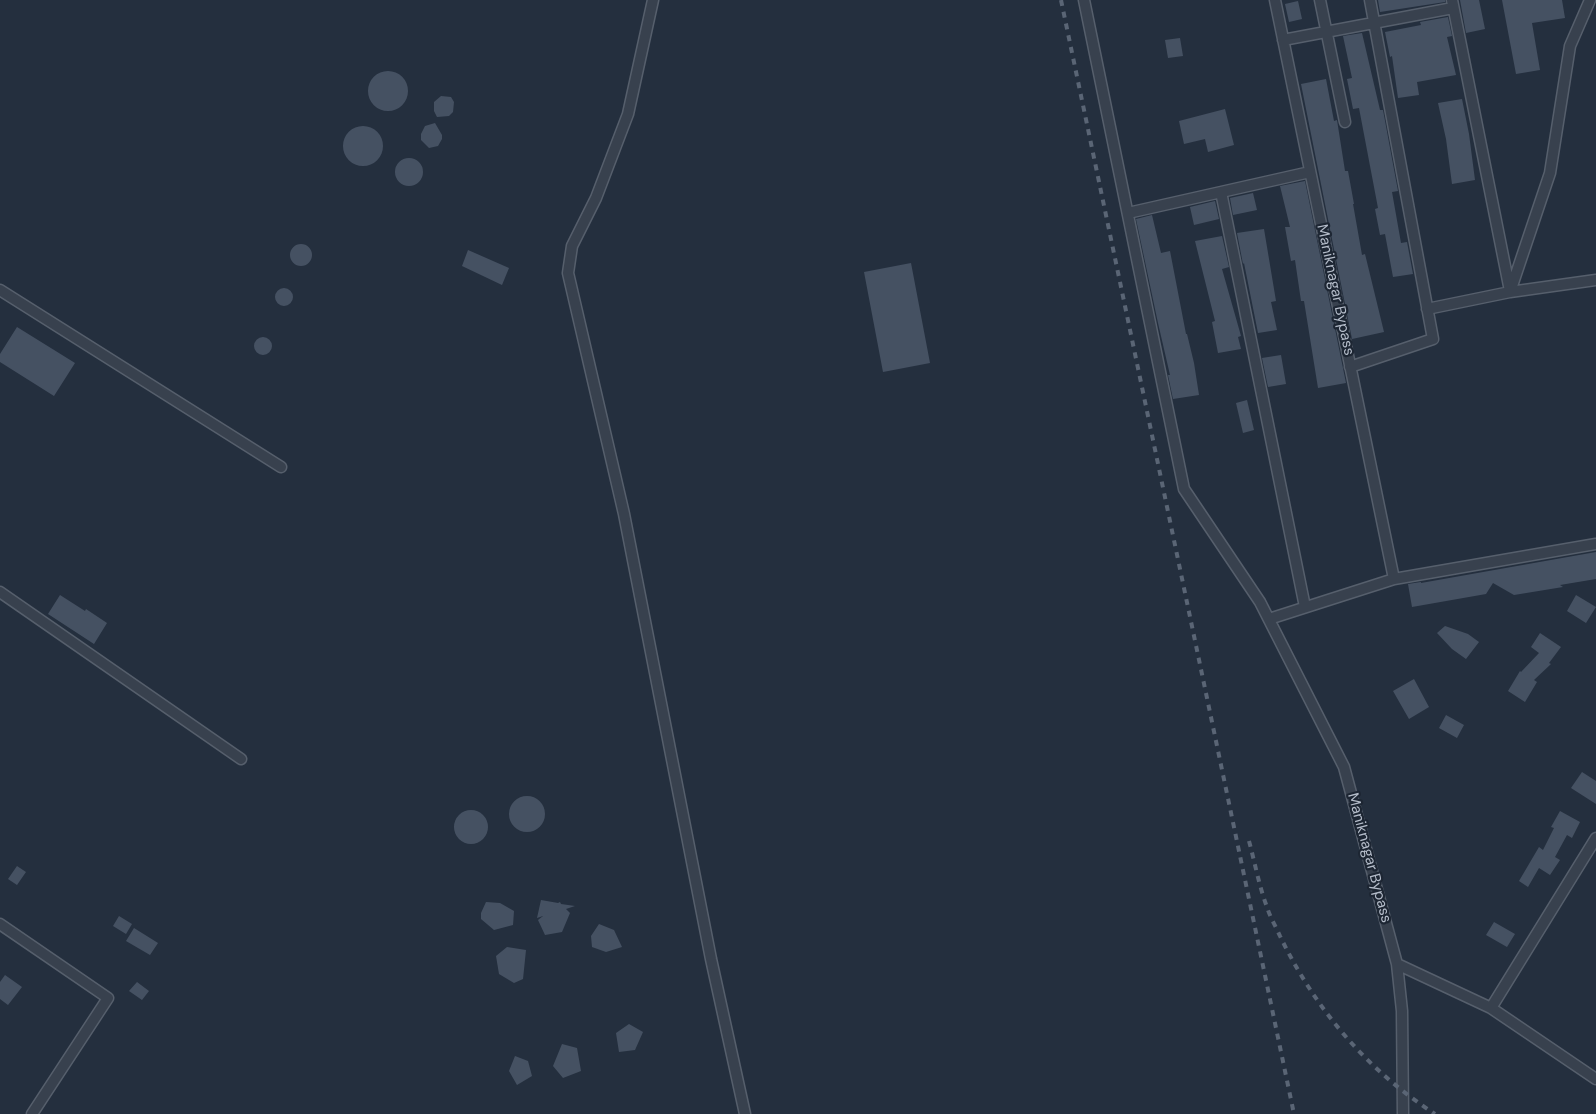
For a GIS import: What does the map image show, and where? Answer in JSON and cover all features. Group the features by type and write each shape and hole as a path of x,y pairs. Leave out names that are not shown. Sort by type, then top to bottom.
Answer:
{"street":[{"path":"653,0 628,114 596,198 572,246 568,273 624,514 711,959 745,1114"},
{"name":"Maniknagar Bypass","path":"1084,0 1184,489 1260,602 1344,766 1397,964 1402,1011 1403,1114"},
{"name":"Maniknagar Bypass","path":"1275,0 1394,579"},
{"path":"1320,0 1345,122"},
{"path":"1350,366 1433,339 1370,0"},
{"path":"1510,292 1550,173 1570,46 1590,0"},
{"path":"1283,40 1374,23 1452,4 1510,292"},
{"path":"1128,213 1310,172"},
{"path":"1221,192 1305,608"},
{"path":"1427,309 1510,292 1596,280"},
{"path":"0,290 281,467"},
{"path":"1269,619 1394,579 1596,544"},
{"path":"0,592 241,759"},
{"path":"1491,1008 1596,838"},
{"path":"0,924 108,998 32,1114"},
{"path":"1397,964 1491,1008 1596,1079"}],"building":[{"path":"1378,0 1445,0 1445,2 1380,12"},
{"path":"1460,0 1479,0 1485,29 1466,33"},
{"path":"1502,0 1562,0 1565,18 1532,23 1540,70 1516,74"},
{"path":"1298,1 1302,19 1289,22 1285,4"},
{"path":"1448,17 1452,36 1447,37 1456,75 1417,82 1419,95 1398,98 1392,56 1390,57 1385,32"},
{"path":"1362,33 1380,110 1383,110 1398,191 1392,192 1401,243 1407,242 1413,274 1393,277 1385,234 1380,235 1375,209 1378,208 1359,108 1353,109 1347,79 1352,78 1343,36"},
{"path":"1180,38 1183,56 1168,58 1165,40"},
{"path":"388,71 402,77 408,91 402,105 388,111 374,105 368,91 374,77"},
{"path":"1326,79 1334,121 1337,120 1345,171 1348,171 1362,255 1365,254 1384,332 1352,339 1301,84"},
{"path":"441,96 451,97 454,102 453,112 449,116 437,117 434,111 434,102"},
{"path":"1462,99 1475,180 1452,184 1438,103"},
{"path":"1225,109 1234,145 1208,152 1205,139 1184,144 1179,121"},
{"path":"435,123 442,139 438,146 429,148 421,140 421,134 425,126"},
{"path":"363,126 377,132 383,146 377,160 363,166 349,160 343,146 349,132"},
{"path":"409,158 419,162 423,172 419,182 409,186 399,182 395,172 399,162"},
{"path":"1305,181 1346,383 1318,388 1304,301 1301,301 1295,260 1291,261 1285,227 1290,227 1280,186"},
{"path":"1253,193 1257,210 1233,215 1230,198"},
{"path":"1215,201 1219,219 1194,225 1190,207"},
{"path":"1152,215 1161,253 1170,251 1199,395 1173,399 1168,375 1170,375 1136,219"},
{"path":"1264,229 1276,301 1271,302 1277,330 1258,333 1237,233"},
{"path":"1222,236 1229,267 1222,269 1241,336 1238,337 1241,349 1218,353 1212,322 1215,321 1195,241"},
{"path":"301,244 309,247 312,255 309,263 301,266 293,263 290,255 293,247"},
{"path":"468,250 509,268 502,285 462,266"},
{"path":"911,263 930,363 883,372 864,272"},
{"path":"284,288 290,291 293,297 290,303 284,306 278,303 275,297 278,291"},
{"path":"17,327 75,363 54,396 0,362 0,354"},
{"path":"263,337 269,340 272,346 269,352 263,355 257,352 254,346 257,340"},
{"path":"1281,355 1286,384 1268,387 1262,358"},
{"path":"1247,400 1254,430 1243,433 1236,403"},
{"path":"1596,552 1596,579 1514,595 1493,583 1486,594 1412,607 1408,584"},
{"path":"60,595 107,623 94,644 48,614"},
{"path":"1576,595 1596,607 1586,623 1567,611"},
{"path":"1445,626 1468,634 1479,642 1466,659 1452,649 1437,633"},
{"path":"1540,633 1561,647 1549,663 1551,664 1534,680 1537,682 1525,702 1508,691 1520,671 1539,653 1531,647"},
{"path":"1414,679 1429,707 1409,719 1393,691"},
{"path":"1446,715 1464,725 1457,738 1439,728"},
{"path":"1582,772 1596,781 1596,804 1571,788"},
{"path":"527,796 539,802 545,814 539,826 527,832 515,826 509,814 515,802"},
{"path":"471,810 483,815 488,827 483,839 471,844 459,839 454,827 459,815"},
{"path":"1560,811 1580,822 1572,838 1567,835 1555,857 1560,860 1550,875 1539,868 1528,887 1519,881 1539,847 1543,850 1554,828 1551,827"},
{"path":"17,866 26,872 17,885 8,879"},
{"path":"541,900 575,906 566,909 570,913 562,932 545,935 538,920 543,916 537,918"},
{"path":"486,902 500,903 514,911 513,925 494,930 481,919"},
{"path":"119,916 132,924 126,934 113,926"},
{"path":"1494,922 1515,934 1507,947 1486,935"},
{"path":"599,924 614,930 622,947 606,952 592,947 591,936"},
{"path":"134,928 158,943 150,955 126,941"},
{"path":"507,947 526,950 523,979 514,983 499,974 496,956"},
{"path":"5,975 22,987 8,1005 0,999 0,982"},
{"path":"137,982 149,991 142,1000 129,991"},
{"path":"629,1024 643,1032 635,1050 619,1052 616,1033"},
{"path":"562,1044 577,1048 581,1071 563,1078 553,1066"},
{"path":"515,1056 528,1061 532,1076 517,1085 509,1071"}],"railway":[{"path":"1061,0 1294,1114"},
{"path":"1249,841 1270,914 1294,963 1326,1013 1365,1058 1410,1097 1435,1114"}]}
